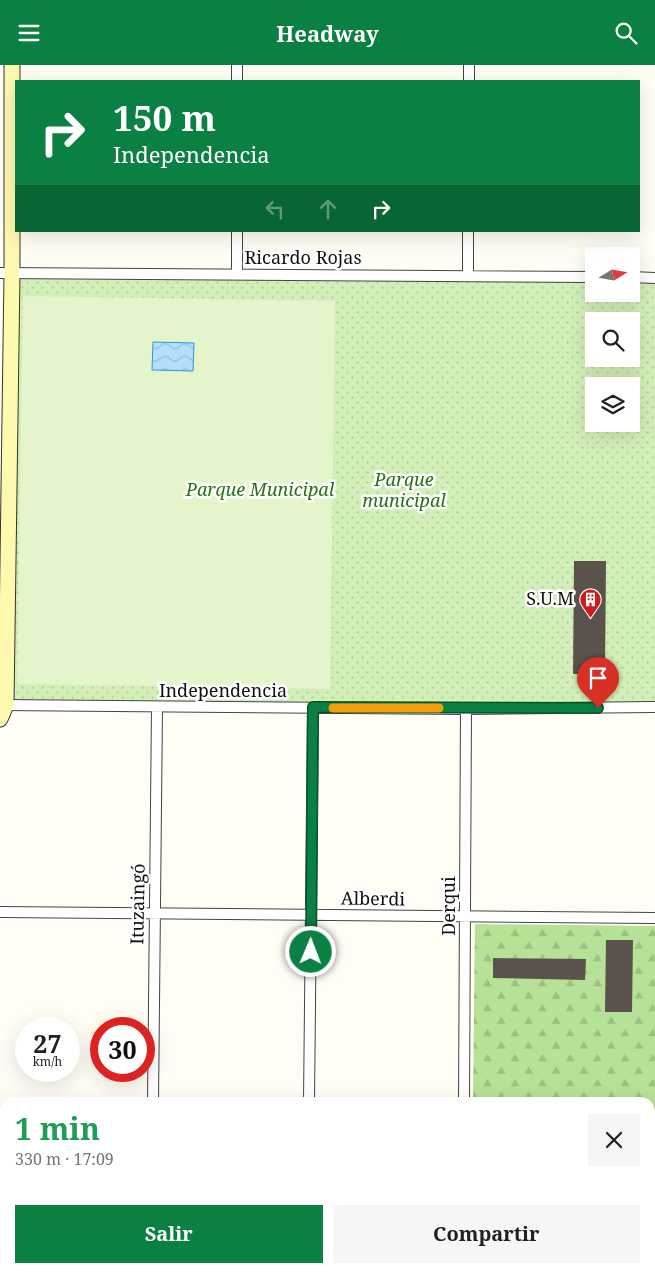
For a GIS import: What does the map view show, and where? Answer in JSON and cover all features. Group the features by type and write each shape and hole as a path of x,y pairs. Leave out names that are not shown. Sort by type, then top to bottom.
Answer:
{"main road":[{"path":"2,710 6,273 12,65"}],"street":[{"path":"238,65 238,80"},
{"path":"469,65 469,80"},
{"path":"237,273 238,232"},
{"path":"468,232 468,275"},
{"name":"Ricardo Rojas","path":"6,273 237,273 585,277"},
{"path":"640,277 655,277"},
{"name":"Independencia","path":"2,710 156,707 466,709 655,707"},
{"name":"Ituzaingó","path":"153,1097 156,707"},
{"path":"309,1097 313,707"},
{"name":"Derqui","path":"464,1097 466,709"},
{"name":"Alberdi","path":"0,912 655,918"}],"green space":[{"name":"Parque Municipal","path":"12,273 585,277 585,303 640,303 640,277 655,278 655,707 6,705"},
{"path":"23,296 335,301 330,689 17,684"},
{"path":"475,924 655,926 655,1097 473,1097"}],"water":[{"path":"153,342 194,343 193,371 152,370"}],"building":[{"name":"S.U.M","path":"574,561 606,561 605,674 573,674"},
{"path":"606,940 633,940 632,1012 605,1012"},
{"path":"493,958 586,959 585,980 493,978"}],"slow traffic":[{"path":"333,708 439,708"}],"place":[{"name":"S.U.M","path":"590,618"}],"route":[{"path":"311,952 313,707 598,708"}],"park label":[{"name":"Parque municipal","path":"404,490"}]}
